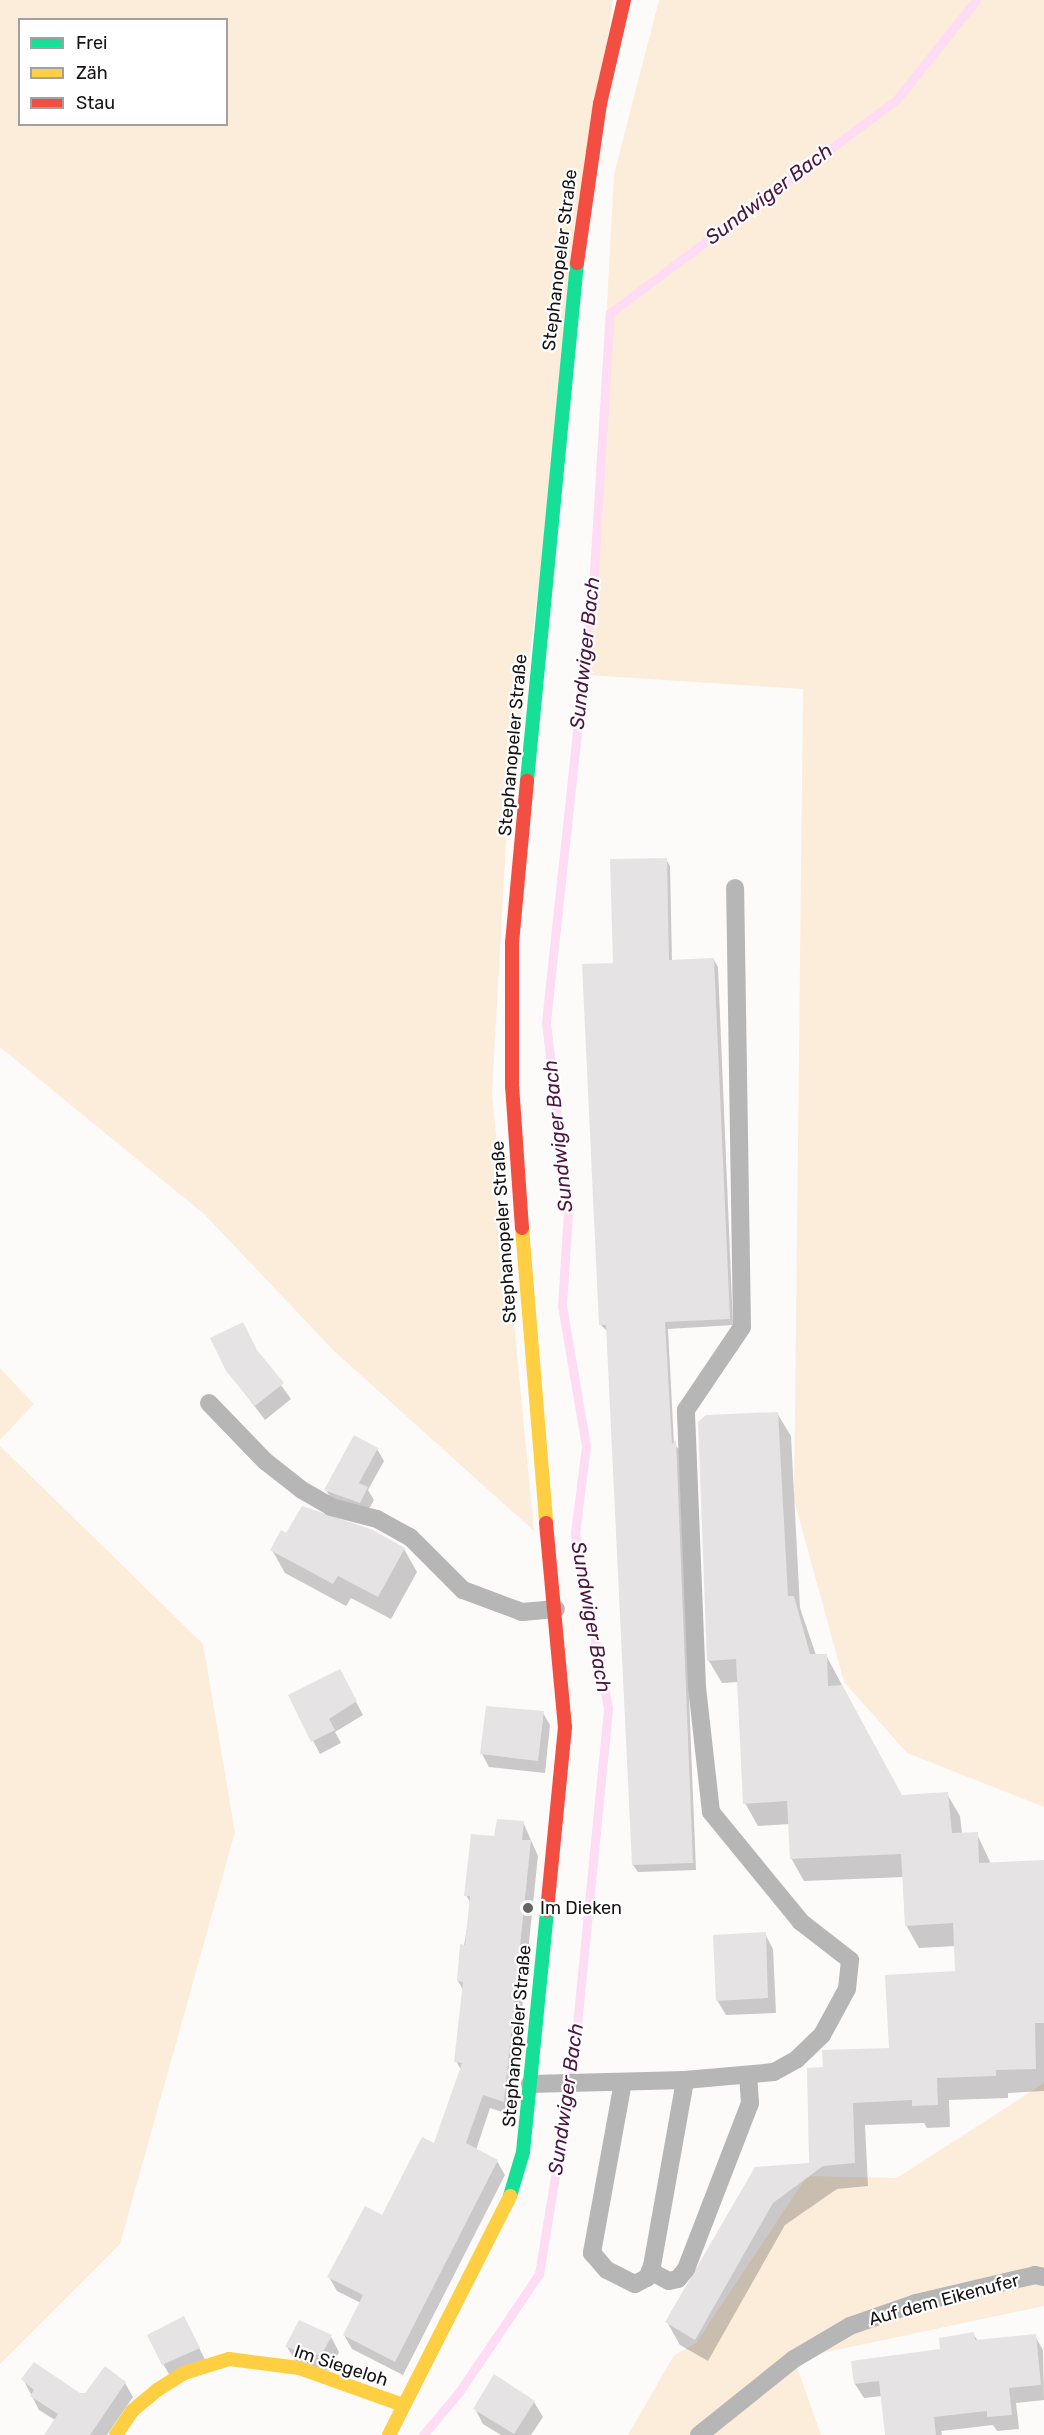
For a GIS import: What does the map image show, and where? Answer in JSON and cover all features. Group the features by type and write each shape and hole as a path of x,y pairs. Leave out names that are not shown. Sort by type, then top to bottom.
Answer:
{"street":[{"name":"Stephanopeler Straße","path":"389,2435 510,2195 523,2152 565,1727 556,1609 536,1414 512,1086 512,943 570,313 600,104 624,0"},
{"name":"Im Siegeloh","path":"116,2435 132,2411 158,2390 184,2373 229,2359 299,2368 403,2405"}],"lane":[{"path":"530,2084 685,2080 748,2076 784,2068 822,2035 847,1989 850,1960 801,1922 711,1812 697,1687 686,1410 742,1327 735,888"},
{"path":"209,1403 265,1461 302,1490 331,1507 377,1519 410,1537 463,1590 522,1612 556,1609"},
{"path":"650,2271 669,2281 678,2279 686,2270 750,2103 748,2076"},
{"path":"623,2082 592,2253 607,2270 635,2284 647,2278 650,2271 685,2080"},
{"name":"Auf dem Eikenufer","path":"699,2435 794,2359 850,2326 916,2303 1035,2275 1044,2277"}],"shaded area":[{"path":"0,0 613,0 506,843 492,1093 534,1531 334,1351 204,1214 0,1047"},
{"path":"659,0 1044,0 1044,1807 907,1753 844,1682 794,1500 803,689 587,675 614,174"},
{"path":"0,1368 34,1404 0,1440"},
{"path":"0,1446 203,1644 235,1832 120,2244 0,2364"},
{"path":"1044,2083 1044,2306 794,2359 821,2435 628,2435 674,2355 696,2343 807,2176 897,2178"}],"building":[{"path":"667,858 669,960 714,958 730,1319 665,1322 672,1444 676,1440 693,1863 632,1865 606,1325 599,1325 582,964 613,963 610,859"},
{"path":"243,1322 257,1350 284,1383 255,1406 226,1371 210,1338"},
{"path":"778,1412 788,1596 794,1596 810,1654 827,1654 828,1686 842,1685 902,1795 948,1792 952,1833 978,1832 979,1863 1044,1860 1044,2023 1035,2023 1036,2069 996,2070 996,2076 937,2078 938,2105 912,2106 912,2100 853,2103 855,2163 823,2166 773,2203 695,2340 665,2322 755,2167 809,2163 807,2068 823,2067 822,2050 889,2048 885,1975 955,1971 953,1923 905,1926 901,1854 790,1859 787,1801 743,1804 736,1659 707,1661 698,1422 706,1415"},
{"path":"354,1435 378,1448 359,1483 368,1487 360,1503 324,1490"},
{"path":"302,1506 373,1530 405,1548 378,1597 338,1576 333,1584 270,1550 281,1530 286,1533"},
{"path":"340,1669 357,1701 329,1719 335,1730 311,1742 288,1695"},
{"path":"486,1706 544,1711 538,1761 480,1754"},
{"path":"497,1819 524,1821 522,1840 531,1840 504,2102 483,2095 466,2143 498,2160 395,2362 343,2335 363,2295 327,2277 365,2206 382,2215 422,2137 434,2143 462,2063 454,2062 463,1982 457,1981 460,1944 465,1945 470,1896 464,1896 471,1834 494,1836"},
{"path":"766,1932 768,1998 716,2001 713,1935"},
{"path":"184,2316 200,2348 162,2365 147,2335"},
{"path":"299,2320 332,2335 321,2356 285,2347"},
{"path":"974,2332 975,2340 1036,2334 1041,2385 1009,2388 1012,2415 987,2417 987,2411 934,2417 936,2435 885,2435 879,2381 854,2384 851,2361 940,2349 939,2338"},
{"path":"34,2362 80,2393 85,2393 105,2366 126,2382 90,2435 44,2435 58,2414 30,2396 34,2390 21,2379"},
{"path":"494,2374 535,2401 514,2434 473,2409"}],"waterway":[{"name":"Sundwiger Bach","path":"423,2435 459,2392 539,2274 573,2066 608,1708 575,1533 586,1446 562,1306 568,1210 546,1022 594,571 610,313 897,99 976,0"}],"traffic: fast":[{"path":"527,781 577,263"},
{"path":"510,2196 523,2152 547,1910"}],"traffic: slow":[{"path":"522,1228 546,1523"},
{"path":"389,2435 510,2196"},
{"path":"116,2435 132,2411 157,2390 184,2373 229,2359 299,2368 403,2405"}],"traffic: jam":[{"path":"577,263 600,104 624,0"},
{"path":"522,1228 512,1086 512,943 527,781"},
{"path":"546,1523 565,1727 547,1910"}],"place":[{"name":"Im Dieken","path":"528,1908"}]}
